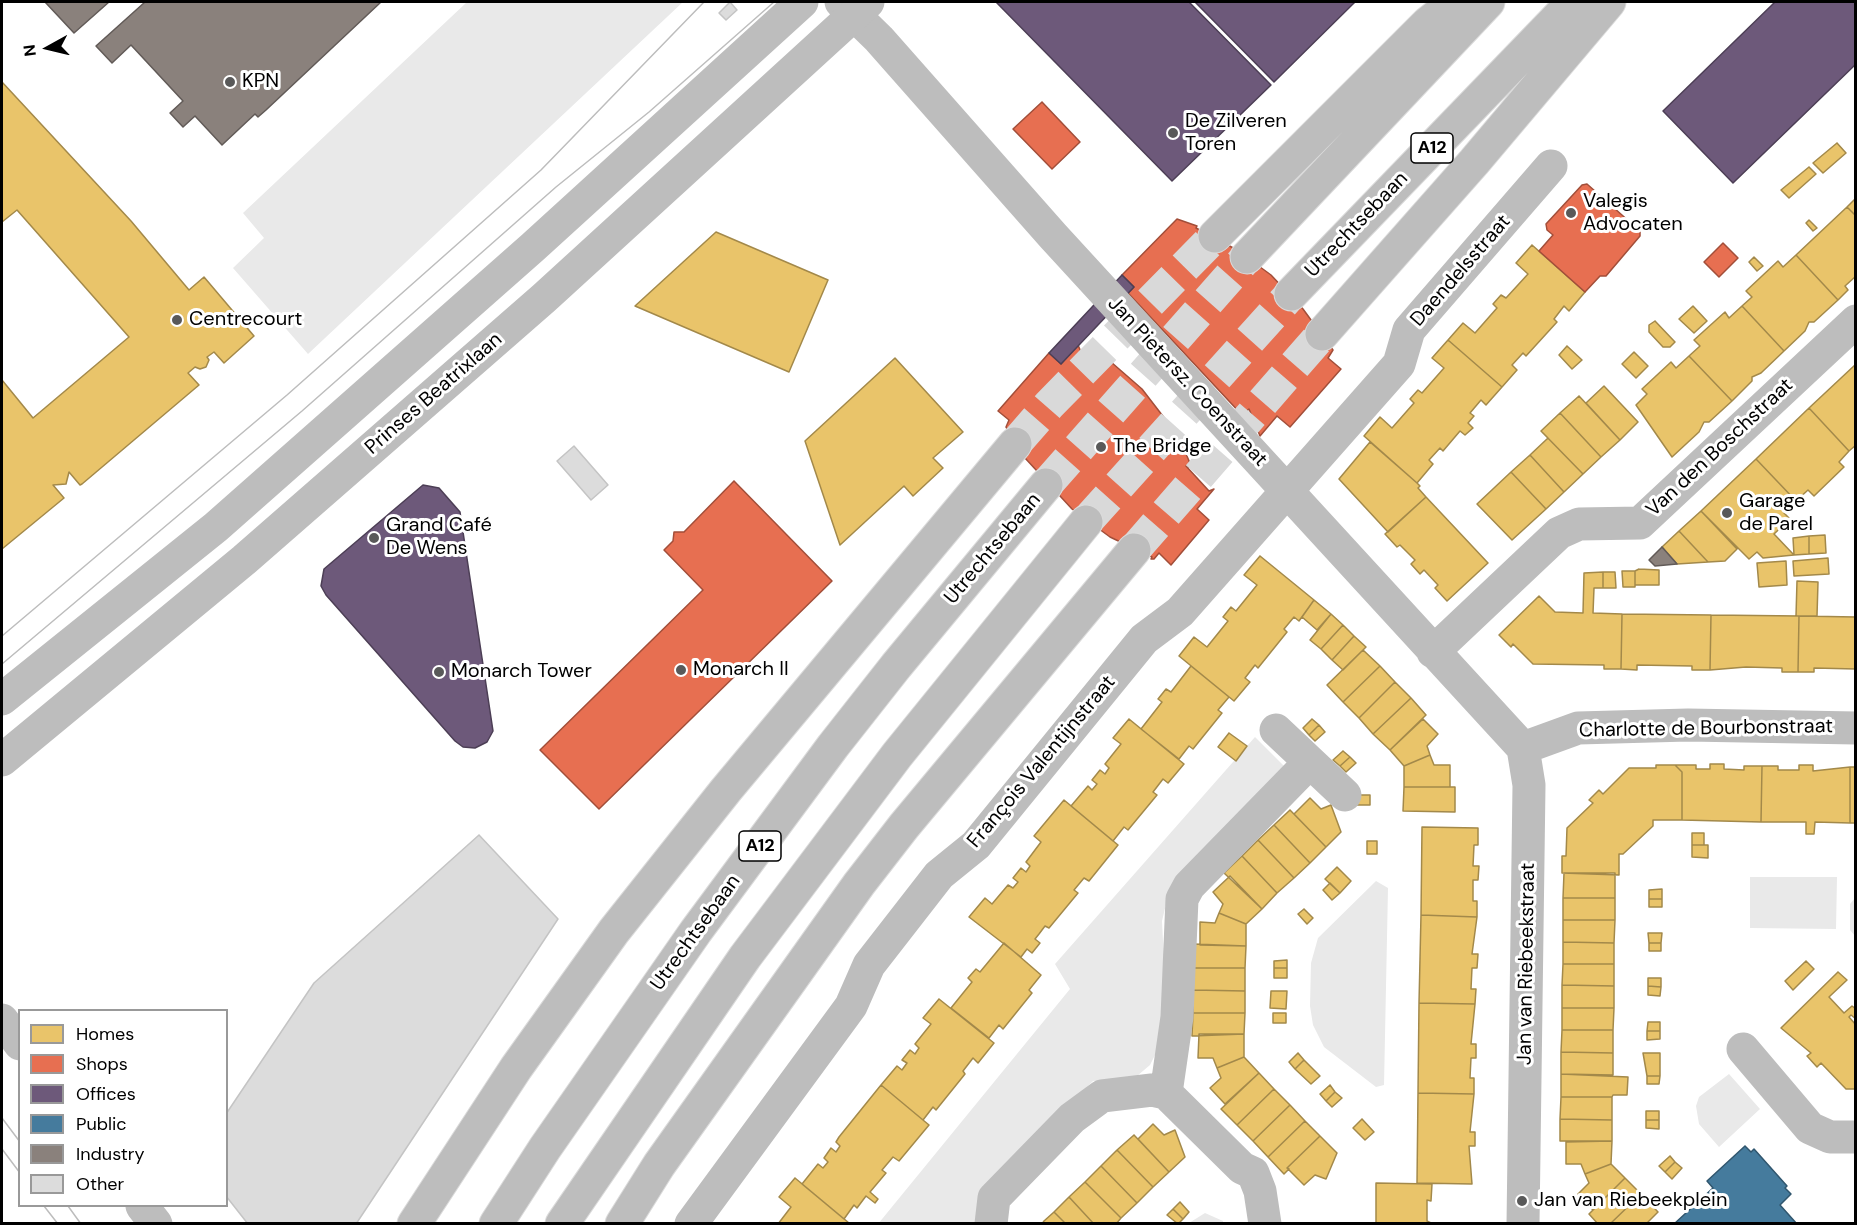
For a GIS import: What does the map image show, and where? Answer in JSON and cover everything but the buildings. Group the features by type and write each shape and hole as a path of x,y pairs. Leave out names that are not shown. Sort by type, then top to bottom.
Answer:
{"street":[{"path":"2,699 216,527 542,239 802,2"},
{"path":"1215,237 1428,23 1455,2"},
{"path":"1247,257 1488,2"},
{"name":"Utrechtsebaan","path":"1291,294 1573,2"},
{"path":"1322,334 1474,162 1609,2"},
{"name":"Jan Pietersz. Coenstraat","path":"854,6 1287,491 1522,748"},
{"name":"Prinses Beatrixlaan","path":"2,760 244,560 544,298 854,6"},
{"name":"Daendelsstraat","path":"1287,491 1399,364 1409,330 1551,166"},
{"name":"Van den Boschstraat","path":"1433,652 1559,533 1579,524 1640,524 1856,321"},
{"path":"414,1224 516,1068 614,931 726,790 1015,444"},
{"name":"Utrechtsebaan","path":"496,1224 545,1148 689,941 833,746 1046,485"},
{"name":"François Valentijnstraat","path":"691,1224 851,1006 869,965 939,875 976,845 1144,639 1180,612 1287,491"},
{"name":"A12","path":"562,1224 738,967 793,893 897,755 1086,522"},
{"path":"622,1224 658,1165 859,884 1134,550"},
{"name":"Charlotte de Bourbonstraat","path":"1522,748 1578,728 1688,725 1856,728"},
{"path":"1276,730 1345,795"},
{"name":"Jan van Riebeekstraat","path":"1522,748 1529,785 1524,1224"},
{"path":"1166,1093 1177,1017 1182,899 1189,886 1310,762"},
{"path":"2,1020 18,1041"},
{"path":"1743,1049 1810,1128 1830,1137 1856,1137"},
{"path":"991,1224 994,1198 1072,1118 1102,1096 1152,1090 1166,1093 1242,1168 1253,1173 1260,1191 1265,1224"},
{"path":"143,1207 156,1224"}],"shaded area":[{"path":"467,2 683,2 308,354 233,268 264,238 243,213"},
{"path":"1255,737 1285,767 1167,900 1162,921 1166,999 1161,1043 1150,1065 1137,1076 1093,1081 1002,1172 979,1223 878,1224 1070,989 1055,964"},
{"path":"1750,877 1837,877 1836,929 1750,928"},
{"path":"1376,881 1388,888 1384,1085 1376,1087 1324,1047 1313,1025 1310,1006 1311,963 1318,938"},
{"path":"1855,898 1855,936 1850,930 1850,904"},
{"path":"1729,1074 1760,1109 1719,1147 1699,1124 1696,1106 1699,1097"},
{"path":"1205,1213 1223,1221 1223,1223 1189,1223"}],"tunnel":[{"path":"1015,444 1049,405 1215,236"},
{"path":"1046,485 1247,257"},
{"path":"1086,522 1291,294"},
{"path":"1134,550 1322,334"}],"tram line":[{"path":"2,636 287,395 541,170 704,2"},
{"path":"2,664 302,411 556,187 649,112 774,2"},
{"path":"2,1118 18,1139"},
{"path":"2,1149 18,1170"},
{"path":"45,1207 58,1224"},
{"path":"69,1207 81,1224"}],"place":[{"name":"KPN","path":"230,82"},
{"name":"De Zilveren Toren","path":"1173,133"},
{"name":"Valegis Advocaten","path":"1571,213"},
{"name":"Centrecourt","path":"177,320"},
{"name":"The Bridge","path":"1101,447"},
{"name":"Garage de Parel","path":"1727,513"},
{"name":"Grand Café De Wens","path":"374,538"},
{"name":"Monarch II","path":"681,670"},
{"name":"Monarch Tower","path":"439,672"},
{"name":"Jan van Riebeekplein","path":"1522,1201"}]}
